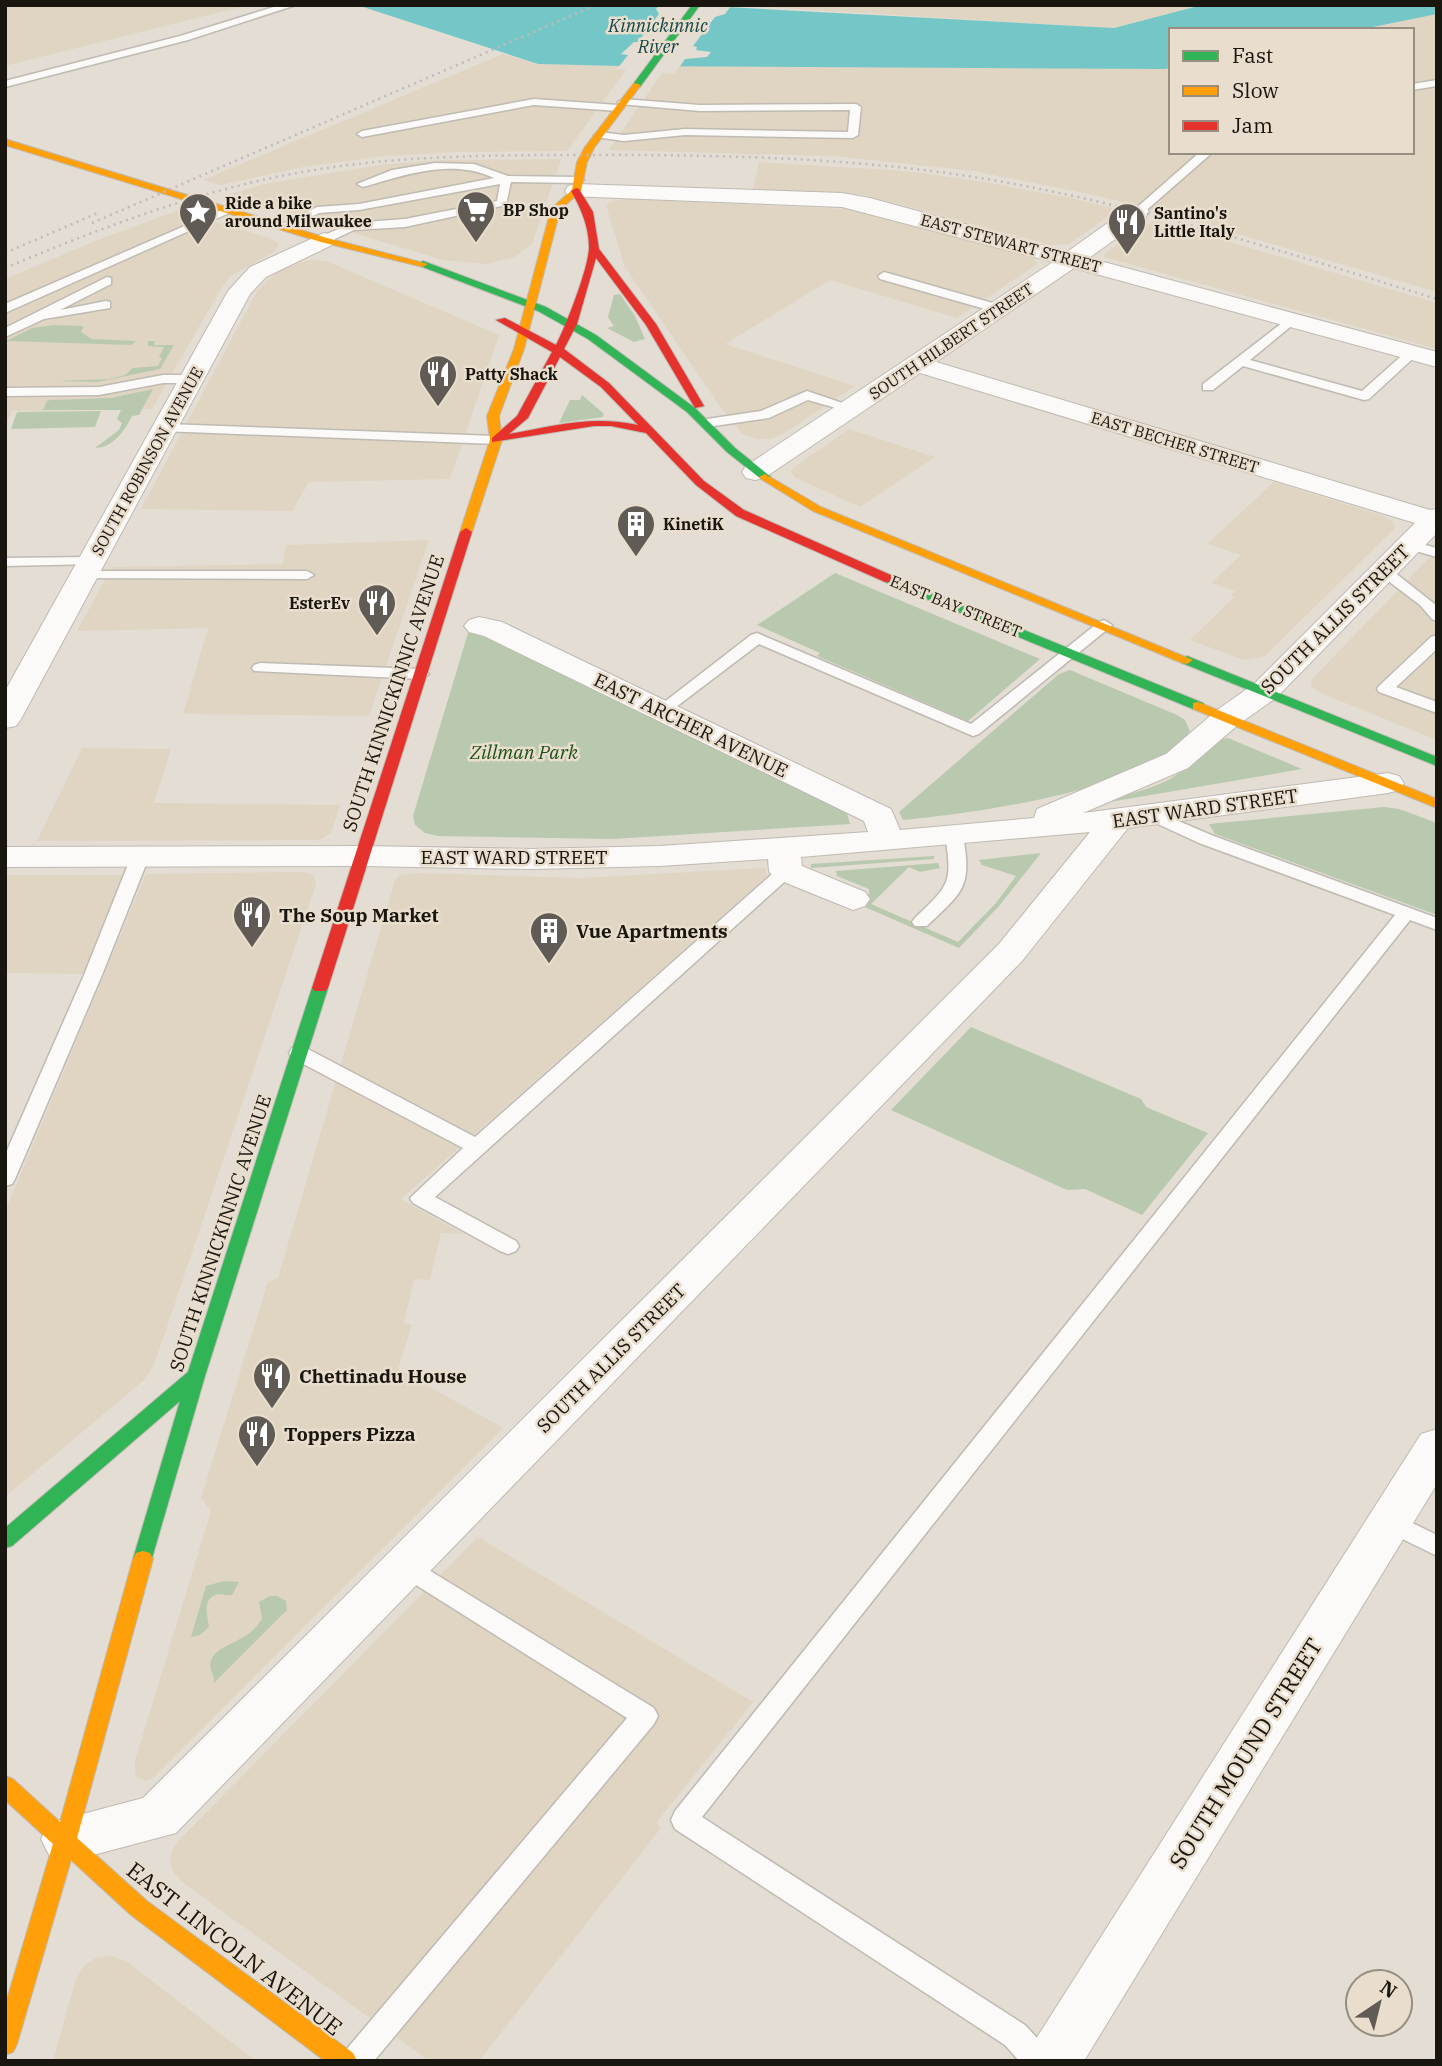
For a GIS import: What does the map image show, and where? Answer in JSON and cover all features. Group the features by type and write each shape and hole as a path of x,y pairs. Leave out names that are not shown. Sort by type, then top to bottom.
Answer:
{"main road":[{"name":"SOUTH KINNICKINNIC AVENUE","path":"5,2044 66,1839 89,1748 196,1376 496,440 493,416 519,349 556,209 577,186 582,162 599,135 696,5"},
{"path":"5,142 324,240 375,248 444,269 530,304"},
{"path":"496,440 522,418 572,324 594,248 588,212 577,186"},
{"path":"324,240 351,260 382,272"},
{"path":"521,261 547,243"},
{"path":"594,248 689,384 708,423"},
{"path":"444,269 484,269"},
{"name":"EAST BAY STREET","path":"530,304 572,324 645,373 708,423 735,454 743,481 1437,762"},
{"path":"486,313 523,330"},
{"name":"EAST BAY STREET","path":"523,330 559,351 605,385 700,483 740,513 809,546 1437,804"},
{"path":"496,440 594,423 611,423 650,431"},
{"path":"740,513 743,481"},
{"path":"1388,783 1420,755"},
{"path":"6,1538 196,1376"},
{"name":"EAST LINCOLN AVENUE","path":"5,1786 139,1908 345,2061"}],"street":[{"name":"EAST STEWART STREET","path":"577,186 842,200 1437,359"},
{"name":"SOUTH HILBERT STREET","path":"743,481 1138,212"},
{"name":"SOUTH ROBINSON AVENUE","path":"5,719 248,280 272,264 324,240"},
{"name":"EAST BECHER STREET","path":"917,364 1435,519"},
{"name":"SOUTH ALLIS STREET","path":"1228,717 1265,691 1384,571 1423,549 1435,519"},
{"name":"EAST ARCHER AVENUE","path":"479,626 492,628 879,816 887,841"},
{"name":"EAST WARD STREET","path":"1022,828 1177,761 1228,717"},
{"name":"EAST WARD STREET","path":"5,857 363,856 531,859 660,856 784,859 887,841 1135,817 1388,783"},
{"name":"SOUTH ALLIS STREET","path":"66,1839 158,1817 1010,953 1135,817"},
{"path":"784,859 853,899"},
{"name":"SOUTH MOUND STREET","path":"1053,2061 1437,1446"}],"lane":[{"path":"5,84 184,38 290,5"},
{"path":"1414,88 1437,83"},
{"path":"362,134 534,103 700,108 856,107 853,135 685,132 624,138 599,135"},
{"name":"SOUTH HILBERT STREET","path":"1138,212 1205,154"},
{"path":"363,184 383,174 400,170 446,167 491,170 506,179"},
{"path":"324,240 352,227 405,223 502,203 506,179"},
{"path":"282,227 317,210 359,207 506,179 577,186"},
{"path":"317,210 320,204 330,200"},
{"path":"352,227 359,207"},
{"path":"5,309 230,211"},
{"path":"884,276 999,309"},
{"path":"5,333 107,281"},
{"path":"37,318 106,305"},
{"path":"1208,387 1292,320"},
{"path":"1241,361 1364,396 1413,353"},
{"path":"5,392 99,391 163,379 192,379"},
{"path":"708,423 764,415 807,395 850,408"},
{"path":"166,428 496,440"},
{"path":"5,562 88,568 307,575"},
{"path":"1384,571 1425,602 1437,615"},
{"path":"662,710 757,638 973,731 1104,625"},
{"path":"1437,640 1385,689 1437,708"},
{"path":"260,668 421,674"},
{"path":"1135,817 1205,839 1437,924"},
{"path":"921,922 954,890 961,873 954,835"},
{"path":"5,1179 93,975 140,857"},
{"path":"508,1246 420,1198 784,859"},
{"path":"1039,2061 1015,2035 684,1820 1406,913"},
{"path":"299,1053 477,1147"},
{"path":"1390,1522 1437,1545"},
{"path":"355,2061 645,1716 405,1566"}],"shaded area":[{"path":"5,5 249,5 5,66"},
{"path":"727,5 1202,5 1114,28"},
{"path":"1437,14 1437,292 1169,214 1094,195 973,171 833,156 609,150 662,73 674,74 680,65 1169,68 1169,154 1414,154 1414,28 1368,28"},
{"path":"503,54 538,64 619,66 617,69 626,70 567,151 384,156 303,167 221,185 203,180"},
{"path":"561,159 532,244 515,257 485,264 443,260 227,195 264,184 380,165 443,160"},
{"path":"759,162 906,171 1071,198 1112,208 1114,212 1069,244 1051,245 861,194 753,190"},
{"path":"626,199 846,209 1033,258 1037,264 957,318 830,280 725,344 855,386 783,434 770,439 758,439 742,434 719,405 625,267 606,205"},
{"path":"179,210 272,239 279,245 273,252 231,276 222,287 152,409 12,411 5,427 5,279"},
{"path":"1155,220 1437,303 1437,349 1104,257 1105,253"},
{"path":"309,260 326,261 499,335 450,479 309,482 292,511 141,509 257,291 274,274"},
{"path":"849,429 935,457 860,507 794,477 791,471 796,466"},
{"path":"1274,482 1384,516 1393,522 1395,528 1265,656 1244,660 1190,640 1234,597 1231,595 1235,591 1211,583 1241,555 1207,544"},
{"path":"429,540 369,716 183,714 208,628 77,631 112,567 283,564 286,545"},
{"path":"1437,550 1437,740 1323,694 1311,686 1311,680"},
{"path":"82,748 171,749 154,803 340,805 331,833 320,840 37,841"},
{"path":"765,868 767,876 401,1199 463,1234 441,1233 430,1280 414,1279 404,1323 412,1324 398,1369 503,1428 153,1778 145,1781 138,1778 135,1761 211,1511 201,1498 268,1282 278,1278 395,880 401,875 415,873 581,878"},
{"path":"303,872 313,875 316,884 154,1365 144,1380 5,1497 5,1212 146,874"},
{"path":"5,875 123,875 84,974 5,973"},
{"path":"478,1537 753,1702 656,1823 661,1828 479,2061 429,2061 182,1882 174,1873 170,1861 173,1848 182,1837"},
{"path":"111,1956 126,1961 256,2061 53,2061 76,1979 84,1966 96,1958"}],"green space":[{"path":"620,294 635,316 645,339 634,342 607,328 614,326 608,317 614,295"},
{"path":"53,325 84,326 81,332 92,339 136,341 131,345 6,341 32,328"},
{"path":"148,341 155,341 154,345 174,345 160,369 97,382 57,381 109,379 125,375 133,368 158,366 164,347 148,346"},
{"path":"153,389 139,415 132,416 118,437 101,447 95,448 119,430 122,423 117,419 121,410 43,410 50,400 111,398"},
{"path":"582,395 604,414 603,417 559,423 570,400 580,400"},
{"path":"101,411 95,427 11,429 17,412"},
{"path":"835,573 1040,659 968,721 817,656 820,653 757,625"},
{"name":"Zillman Park","path":"468,633 479,633 846,810 850,824 613,839 438,836 425,833 415,825 413,816"},
{"path":"1070,670 1177,715 1185,720 1190,731 1171,752 1140,769 1101,784 1013,805 903,820 899,812 1059,674"},
{"path":"1228,738 1302,769 1104,803 1102,801 1170,779 1205,749"},
{"path":"1384,807 1399,809 1437,823 1437,915 1215,834 1209,824"},
{"path":"1041,853 999,906 959,948 858,904 869,894 869,889 837,876 836,871 938,863 940,868 920,872 909,867 871,904 958,942 996,903 1016,876 982,865 979,860"},
{"path":"934,856 934,859 811,868 811,864"},
{"path":"971,1027 1141,1099 1146,1107 1208,1133 1142,1215 1085,1189 1067,1190 891,1110"},
{"path":"224,1581 239,1582 232,1595 217,1594 208,1601 209,1627 200,1635 191,1637 206,1586"},
{"path":"270,1596 286,1601 287,1610 214,1683 210,1664 214,1655 257,1626 262,1618 259,1602"}],"water":[{"name":"Kinnickinnic River","path":"357,5 688,5 1114,28 1202,5 1437,5 1437,14 1368,28 1169,28 1169,68 1164,69 538,64"}],"pier":[{"path":"659,5 731,6 725,14 715,17 693,46 697,47 696,50 711,52 707,57 685,59 678,69 617,69 628,55 621,54 634,42 638,42 659,14 656,9"}],"railway":[{"path":"92,223 596,5"},
{"path":"5,268 110,226 182,202 254,182 330,167 409,159 489,156 712,156 869,164 1025,186 1181,223 1437,299"},
{"path":"5,253 100,212"}],"traffic: fast":[{"path":"637,85 696,5"},
{"path":"423,264 542,309 592,337 691,410 731,450 765,477"},
{"path":"889,579 1198,706"},
{"path":"1187,660 1437,762"},
{"path":"143,1559 196,1376 320,988"},
{"path":"5,1540 196,1376"}],"traffic: slow":[{"path":"466,532 496,440 493,416 519,349 556,209 576,191 582,162 590,147 637,85"},
{"path":"5,142 324,240 423,264"},
{"path":"765,477 817,509 1187,660"},
{"path":"1198,706 1437,804"},
{"path":"5,2044 44,1918 143,1559"},
{"path":"5,1786 139,1908 345,2061"}],"traffic: jam":[{"path":"496,440 522,418 572,324 594,249 588,212 576,191"},
{"path":"594,249 651,324 699,406"},
{"path":"501,320 559,351 605,385 700,483 740,513 889,579"},
{"path":"496,440 594,423 611,423 650,431"},
{"path":"320,988 466,532"}],"place":[{"name":"BP Shop","path":"476,244"},
{"name":"Ride a bike around Milwaukee","path":"198,246"},
{"name":"Santino's Little Italy","path":"1127,256"},
{"name":"Patty Shack","path":"438,408"},
{"name":"KinetiK","path":"636,558"},
{"name":"EsterEv","path":"377,637"},
{"name":"The Soup Market","path":"252,949"},
{"name":"Vue Apartments","path":"549,965"},
{"name":"Chettinadu House","path":"272,1410"},
{"name":"Toppers Pizza","path":"257,1468"}]}
